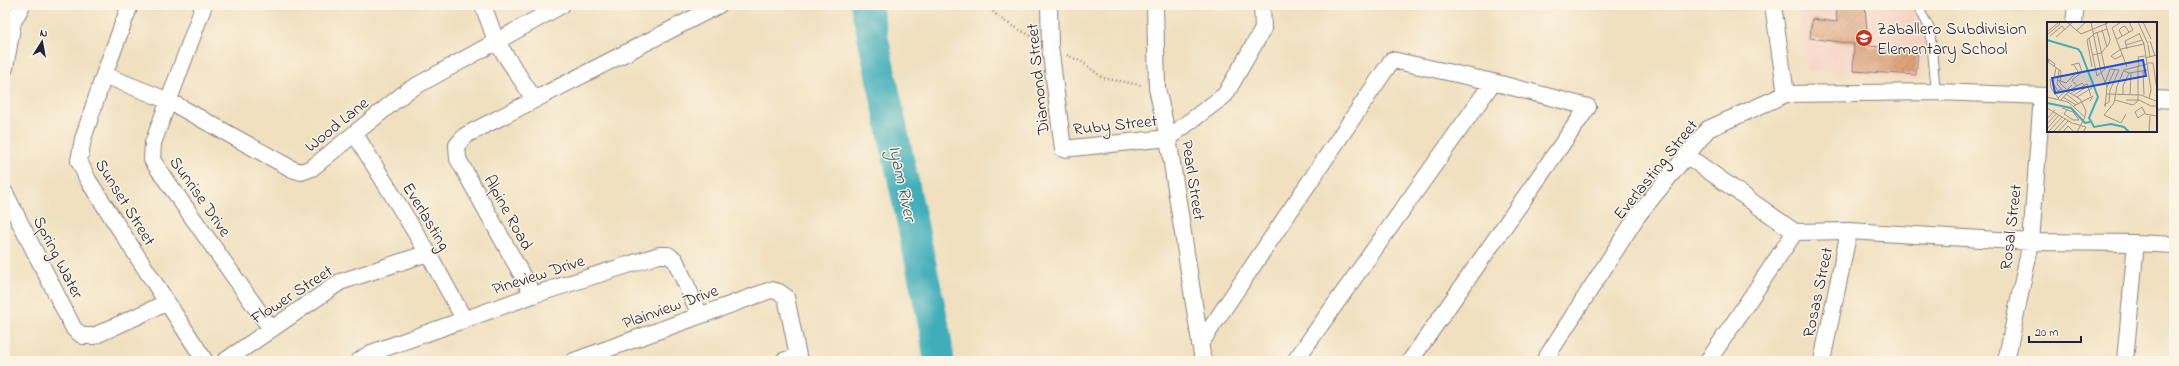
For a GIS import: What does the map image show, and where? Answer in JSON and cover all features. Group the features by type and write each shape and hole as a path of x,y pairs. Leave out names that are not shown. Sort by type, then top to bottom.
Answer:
{"street":[{"path":"5,68 13,22 22,5"},
{"name":"Sunset Street","path":"130,5 104,75 83,139 79,161 88,180 166,303 205,361"},
{"name":"Sunrise Drive","path":"204,5 153,143 152,160 271,329"},
{"path":"483,5 496,41 534,99 719,5"},
{"name":"Wood Lane","path":"104,75 169,101 292,169 301,172 312,168 407,91 562,5"},
{"name":"Diamond Street","path":"1049,5 1050,46 1063,149"},
{"name":"Pearl Street","path":"1155,5 1157,88 1168,138 1203,361"},
{"name":"Ruby Street","path":"1063,149 1168,138 1225,95 1263,29 1262,5"},
{"path":"1773,5 1786,94"},
{"path":"2074,22 2076,5"},
{"path":"1200,344 1392,60 1493,82 1588,107 1410,361"},
{"path":"1295,361 1493,82"},
{"name":"Everlasting Street","path":"1544,361 1638,215 1708,129 1786,94 1936,92 2045,96"},
{"name":"Rosal Street","path":"2006,361 2031,242 2045,96"},
{"name":"Alpine Road","path":"533,295 458,159 457,145 466,135 534,99"},
{"path":"2157,99 2174,100"},
{"name":"Everlasting","path":"355,134 428,253 464,319"},
{"path":"1686,155 1795,232 1849,232 2031,242 2136,243 2174,245"},
{"name":"Spring Water","path":"5,193 74,329 83,336 94,336 166,303"},
{"path":"1708,361 1795,232"},
{"name":"Rosas Street","path":"1822,361 1849,232"},
{"path":"2125,361 2136,243"},
{"name":"Flower Street","path":"225,361 340,282 428,253"},
{"name":"Pineview Drive","path":"359,361 370,353 464,319 533,295 659,255 668,255 675,260 700,315"},
{"name":"Plainview Drive","path":"574,361 771,290 779,292 786,297 793,359"}],"lane":[{"path":"1917,5 1930,29 1936,92"}],"path":[{"path":"988,5 991,10 1010,24 1082,62 1103,78 1157,88"}],"shaded area":[{"name":"Zaballero Subdivision Elementary School","path":"1797,5 1928,5 1921,80 1807,71"}],"building":[{"path":"1836,5 1865,5 1868,46 1918,49 1916,75 1853,71 1854,44 1810,38 1812,19 1837,22"}],"waterway":[{"name":"Iyam River","path":"866,5 935,331 939,361"}],"place":[{"name":"Zaballero Subdivision Elementary School","path":"1864,38"}]}
